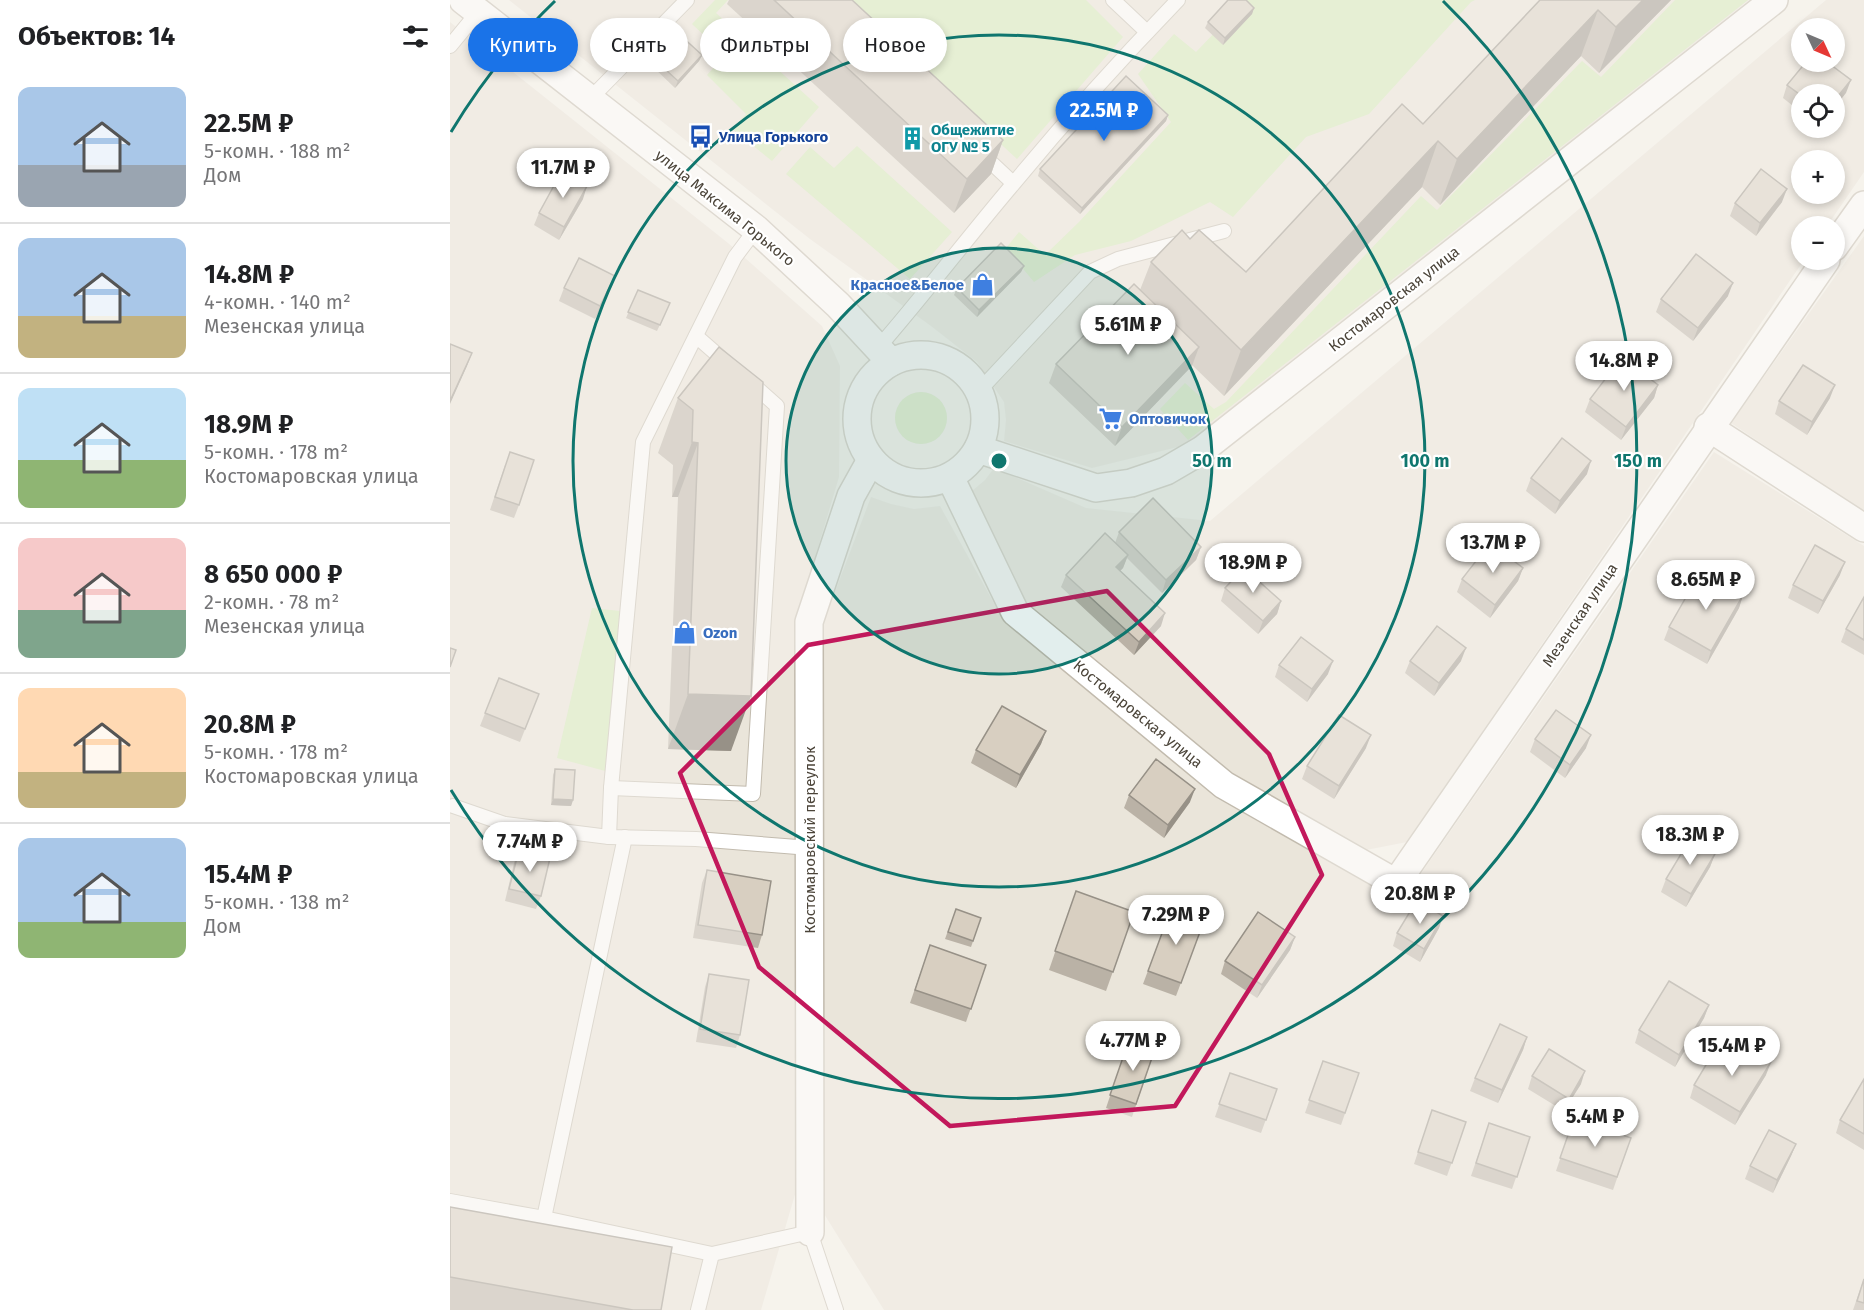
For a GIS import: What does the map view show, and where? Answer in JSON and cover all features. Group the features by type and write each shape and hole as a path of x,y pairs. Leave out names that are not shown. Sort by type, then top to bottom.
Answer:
{"street":[{"name":"Костомаровская улица","path":"978,449 1096,488 1131,483 1175,466 1211,443 1774,0"},
{"name":"улица Максима Горького","path":"470,6 756,230 838,305 885,355"},
{"path":"1845,232 1863,207"},
{"name":"Мезенская улица","path":"1396,883 1819,270"},
{"path":"885,355 936,356 956,365 972,380 983,399 986,416 984,433 978,449 966,465 950,477 929,483 908,482 888,474 871,460 862,444 857,425 858,406 864,388 876,373 885,355"},
{"path":"1708,428 1864,528"},
{"name":"Костомаровский переулок","path":"810,1232 809,622 851,496 871,460"},
{"name":"Костомаровская улица","path":"950,477 1015,612 1224,785 1396,883"}],"lane":[{"path":"590,99 687,0"},
{"path":"1113,0 1146,32"},
{"path":"885,355 920,299 1013,183 1146,32 1178,0"},
{"path":"450,46 470,6"},
{"path":"970,143 1013,183"},
{"path":"609,837 611,788 643,442 735,257 756,230"},
{"path":"978,392 1090,273 1118,259 1224,231"},
{"path":"611,788 753,794 777,406 696,336"},
{"path":"453,806 505,824 609,837 696,839 810,848"},
{"path":"544,1218 625,837"},
{"path":"450,1201 544,1218 712,1254 810,1232 836,1310"},
{"path":"698,1310 712,1254"}],"highlighted area":[{"path":"1107,591 1269,754 1322,875 1175,1106 950,1126 759,967 680,773 808,645"}],"shaded area":[{"path":"509,0 1749,0 1190,444 1092,468 1004,441 1006,420 1004,402 977,362 810,239 600,72 688,72 688,18 590,18 590,64 578,55 578,18 532,18"},
{"path":"1826,0 1864,0 1864,172 1845,200 1845,150 1791,150 1791,204 1842,204 1834,216 1791,216 1791,270 1797,270 1407,842 1361,851 1234,775 1026,604 972,491 994,468 1086,508 1210,521 1791,30 1791,72 1845,72 1845,18 1805,18"},
{"path":"450,22 468,36 468,72 513,72 728,243 822,326 840,366 839,477 797,618 795,877 799,1181 761,1310 450,1310"},
{"path":"1864,236 1864,512 1731,423 1840,270 1845,270 1845,263"},
{"path":"1714,452 1864,546 1864,1310 884,1310 821,1209 822,626 871,497 914,509 940,506 1000,614 1218,799 1402,901"}],"green space":[{"path":"715,0 728,0 716,13 721,18 700,18 700,32 692,24"},
{"path":"845,0 1086,0 1123,37 1017,159 923,72 947,72 947,18 864,18"},
{"path":"1246,0 1475,0 1369,114 1306,137 1233,217 1210,202 1131,241 1075,255 1034,282 1006,248 1019,232 1045,255 1079,222 1171,122 1138,74 1174,34 1196,52"},
{"path":"1675,0 1748,0 1188,440 1160,409 1185,383 1214,409 1226,402 1421,196 1437,210 1582,61 1601,77"},
{"path":"710,72 781,72 819,107 772,161 732,129 746,114 707,75"},
{"path":"857,146 952,232 910,279 786,174 810,147 834,168"},
{"path":"921,392 931,394 939,400 945,408 947,418 945,428 939,436 931,442 921,444 911,442 903,436 897,428 895,418 897,408 903,400 911,394"},
{"path":"592,608 620,611 609,772 557,758"}],"building":[{"path":"774,0 852,0 871,18 843,18 843,64 831,53 831,18 793,18"},
{"path":"1228,0 1246,0 1254,8 1225,38 1208,22"},
{"path":"1540,0 1643,0 1616,27 1598,10 1457,159 1438,141 1241,350 1151,262 1182,230 1190,239 1199,230 1246,272 1402,104 1423,124"},
{"path":"688,42 700,53 700,57 688,70"},
{"path":"668,72 686,72 678,81"},
{"path":"852,72 930,72 1003,140 967,179"},
{"path":"1798,72 1840,72 1851,80 1845,87 1845,84 1791,84 1791,88 1787,85"},
{"path":"1126,76 1168,115 1082,208 1040,169"},
{"path":"1761,169 1787,189 1760,223 1735,203"},
{"path":"562,171 587,186 564,227 539,213"},
{"path":"1001,243 1024,266 979,310 957,288"},
{"path":"1696,254 1733,283 1698,328 1661,299"},
{"path":"579,258 615,276 600,306 564,288"},
{"path":"1134,284 1199,347 1122,427 1056,364"},
{"path":"638,290 670,303 660,325 628,312"},
{"path":"450,344 472,353 450,401"},
{"path":"719,347 763,382 751,696 688,694 698,443 692,442 693,410 678,398"},
{"path":"1622,357 1658,385 1626,427 1590,399"},
{"path":"1803,365 1835,385 1812,422 1779,401"},
{"path":"1562,438 1591,461 1560,501 1531,478"},
{"path":"510,452 534,460 519,505 495,497"},
{"path":"1153,498 1201,547 1166,580 1119,532"},
{"path":"1105,533 1128,555 1116,567 1165,613 1139,642 1066,575"},
{"path":"1490,543 1523,568 1495,605 1462,579"},
{"path":"1815,545 1845,562 1823,601 1793,585"},
{"path":"1244,568 1281,601 1263,621 1225,588"},
{"path":"1701,571 1743,595 1711,651 1669,627"},
{"path":"1864,597 1864,640 1846,629"},
{"path":"1437,626 1466,648 1439,683 1410,661"},
{"path":"1301,637 1333,661 1312,689 1279,665"},
{"path":"450,648 456,650 450,667"},
{"path":"499,678 539,694 525,729 485,713"},
{"path":"1002,706 1046,731 1020,775 976,750"},
{"path":"1556,710 1591,735 1570,765 1535,739"},
{"path":"1339,715 1371,735 1339,786 1307,766"},
{"path":"1156,759 1195,789 1168,825 1129,795"},
{"path":"555,769 575,770 573,800 553,799"},
{"path":"1690,839 1715,854 1691,894 1666,879"},
{"path":"519,850 550,858 541,896 509,889"},
{"path":"707,870 771,881 762,935 698,925"},
{"path":"1076,891 1134,912 1113,972 1055,951"},
{"path":"1417,900 1443,916 1424,949 1397,933"},
{"path":"956,909 981,918 973,941 948,932"},
{"path":"1171,909 1204,921 1181,983 1148,971"},
{"path":"1258,912 1295,937 1262,985 1225,961"},
{"path":"930,945 986,965 971,1009 915,990"},
{"path":"709,974 749,980 740,1035 700,1029"},
{"path":"1669,981 1709,1005 1679,1055 1639,1030"},
{"path":"1500,1024 1527,1037 1502,1090 1475,1078"},
{"path":"1129,1040 1155,1049 1136,1104 1110,1095"},
{"path":"1716,1048 1741,1063 1750,1049 1771,1062 1740,1112 1694,1085"},
{"path":"1549,1049 1585,1071 1569,1099 1532,1076"},
{"path":"1323,1061 1359,1073 1345,1113 1309,1100"},
{"path":"1230,1073 1277,1089 1266,1120 1219,1104"},
{"path":"1864,1079 1864,1134 1840,1120"},
{"path":"1432,1110 1466,1122 1452,1163 1418,1152"},
{"path":"1574,1118 1631,1138 1617,1177 1560,1158"},
{"path":"1489,1123 1530,1137 1517,1177 1476,1163"},
{"path":"1769,1130 1796,1144 1777,1180 1750,1166"},
{"path":"450,1207 672,1247 661,1310 633,1310 450,1277"},
{"path":"1864,1279 1864,1303 1857,1301"}],"place":[{"name":"Улица Горького","path":"701,137"},
{"name":"Общежитие ОГУ № 5","path":"913,139"},
{"name":"Красное&Белое","path":"982,285"},
{"name":"Оптовичок","path":"1111,419"},
{"name":"Ozon","path":"685,633"}]}
